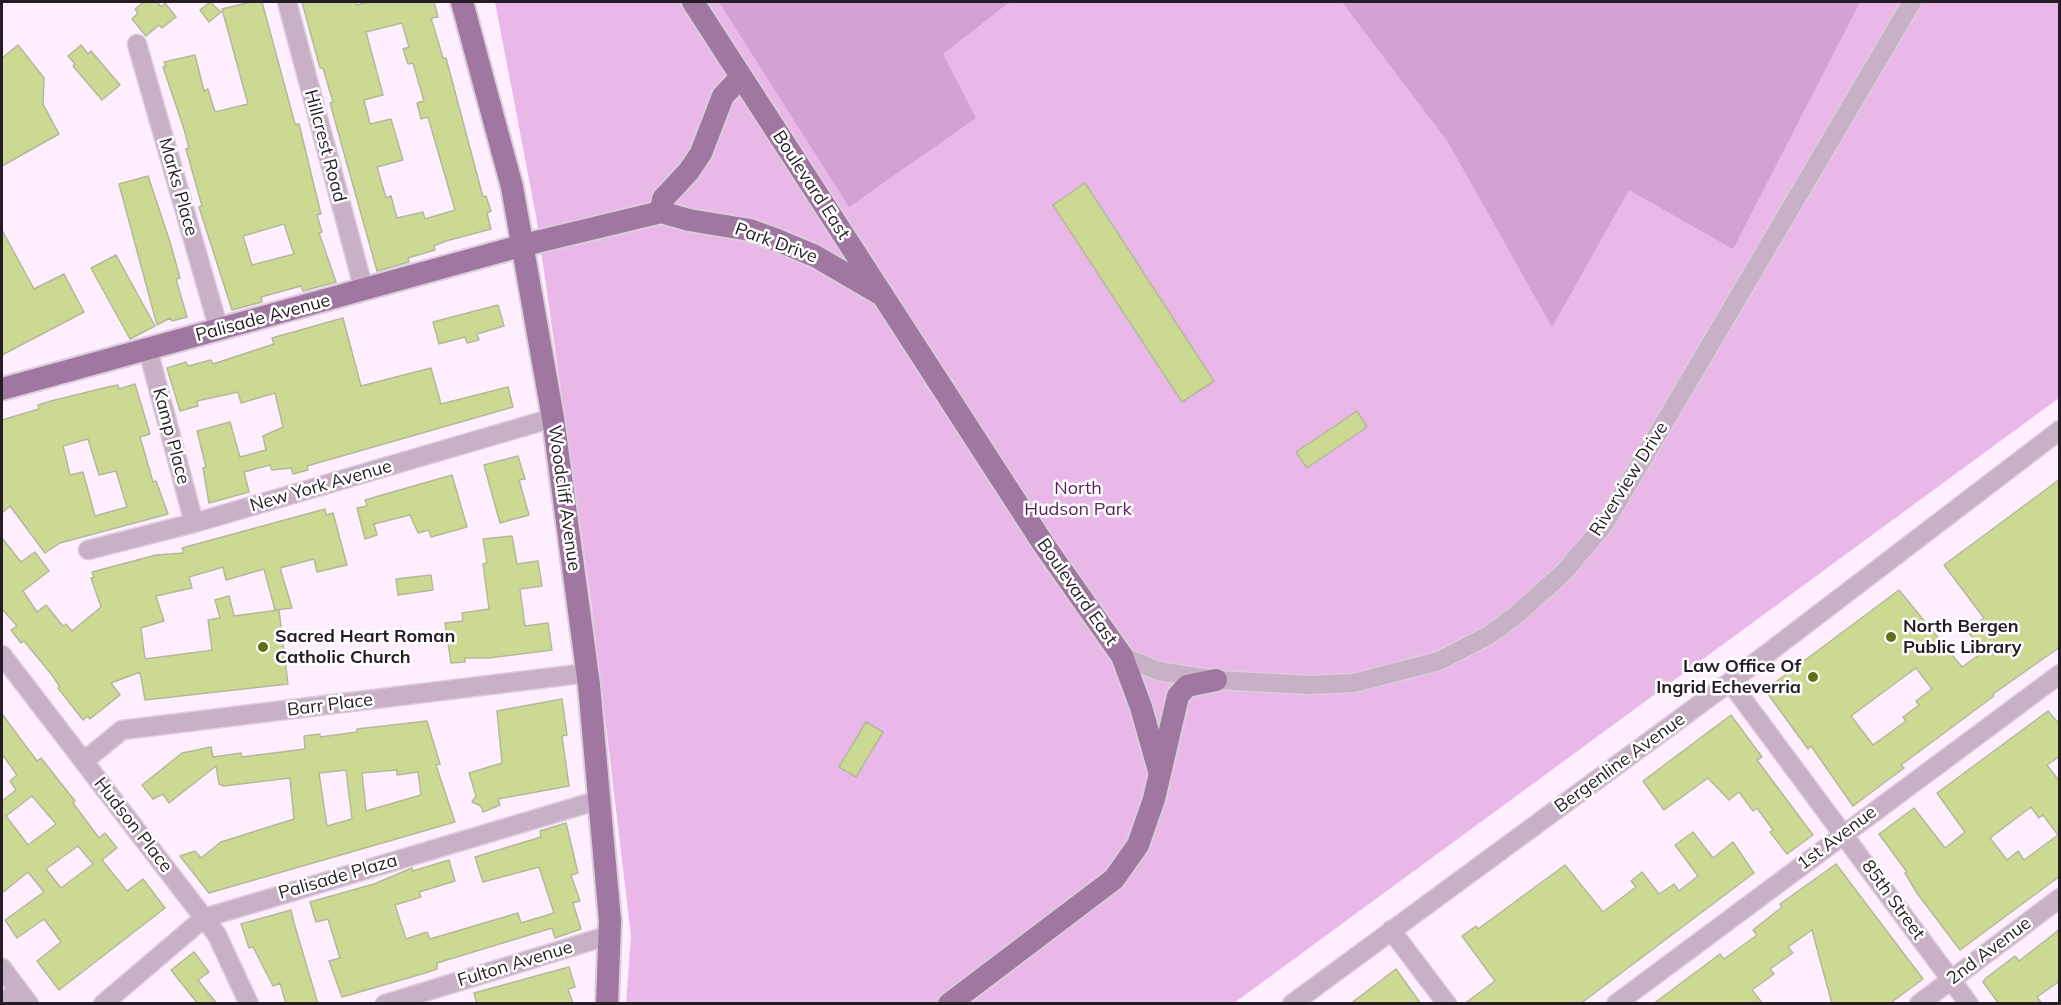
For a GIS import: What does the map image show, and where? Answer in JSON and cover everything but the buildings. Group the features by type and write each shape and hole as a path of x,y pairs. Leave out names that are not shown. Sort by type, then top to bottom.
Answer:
{"main road":[{"name":"Woodcliff Avenue","path":"462,2 512,187 553,418 587,673 599,800 610,936 607,1004"},
{"name":"Boulevard East","path":"693,2 1072,588 1122,656 1141,707 1159,771 1154,799 1138,845 1114,879 949,1004"},
{"path":"661,212 663,199 689,171 700,153 723,96 741,76"},
{"name":"Park Drive","path":"524,245 661,212 689,220 750,230 772,237 815,256 882,295"},
{"name":"Palisade Avenue","path":"2,389 524,245"},
{"path":"1159,771 1179,694 1186,686 1216,680"}],"street":[{"name":"Hillcrest Road","path":"287,2 364,290"},
{"name":"Riverview Drive","path":"1122,656 1158,671 1216,680 1309,686 1378,679 1439,661 1490,635 1563,573 1604,525 1912,2"},
{"name":"Marks Place","path":"138,44 219,330"},
{"name":"Kamp Place","path":"148,350 194,523"},
{"name":"New York Avenue","path":"88,550 194,523 553,418"},
{"name":"Bergenline Avenue","path":"1292,1004 1730,682 2060,430"},
{"name":"Hudson Place","path":"2,655 217,935 249,1004"},
{"name":"Barr Place","path":"84,761 122,730 587,673"},
{"name":"1st Avenue","path":"1616,1004 2060,674"},
{"name":"85th Street","path":"1730,682 1969,1004"},
{"name":"Palisade Plaza","path":"104,1004 204,918 599,800"},
{"name":"2nd Avenue","path":"1918,1004 2060,898"},
{"path":"1392,930 1447,1004"},
{"name":"Fulton Avenue","path":"385,1004 610,936"},
{"path":"2,968 23,997 2,1003"}],"green space":[{"name":"North Hudson Park","path":"495,2 2059,2 2059,398 1234,1003 626,1003 631,936 591,600 536,216"}],"shaded area":[{"path":"719,2 1015,2 1007,4 943,54 976,118 849,207"},
{"path":"1342,2 1860,2 1733,249 1629,190 1552,327 1448,142"}],"place":[{"name":"North Bergen Public Library","path":"1891,637"},
{"name":"Sacred Heart Roman Catholic Church","path":"263,647"},
{"name":"Law Office Of Ingrid Echeverria","path":"1813,677"}]}
